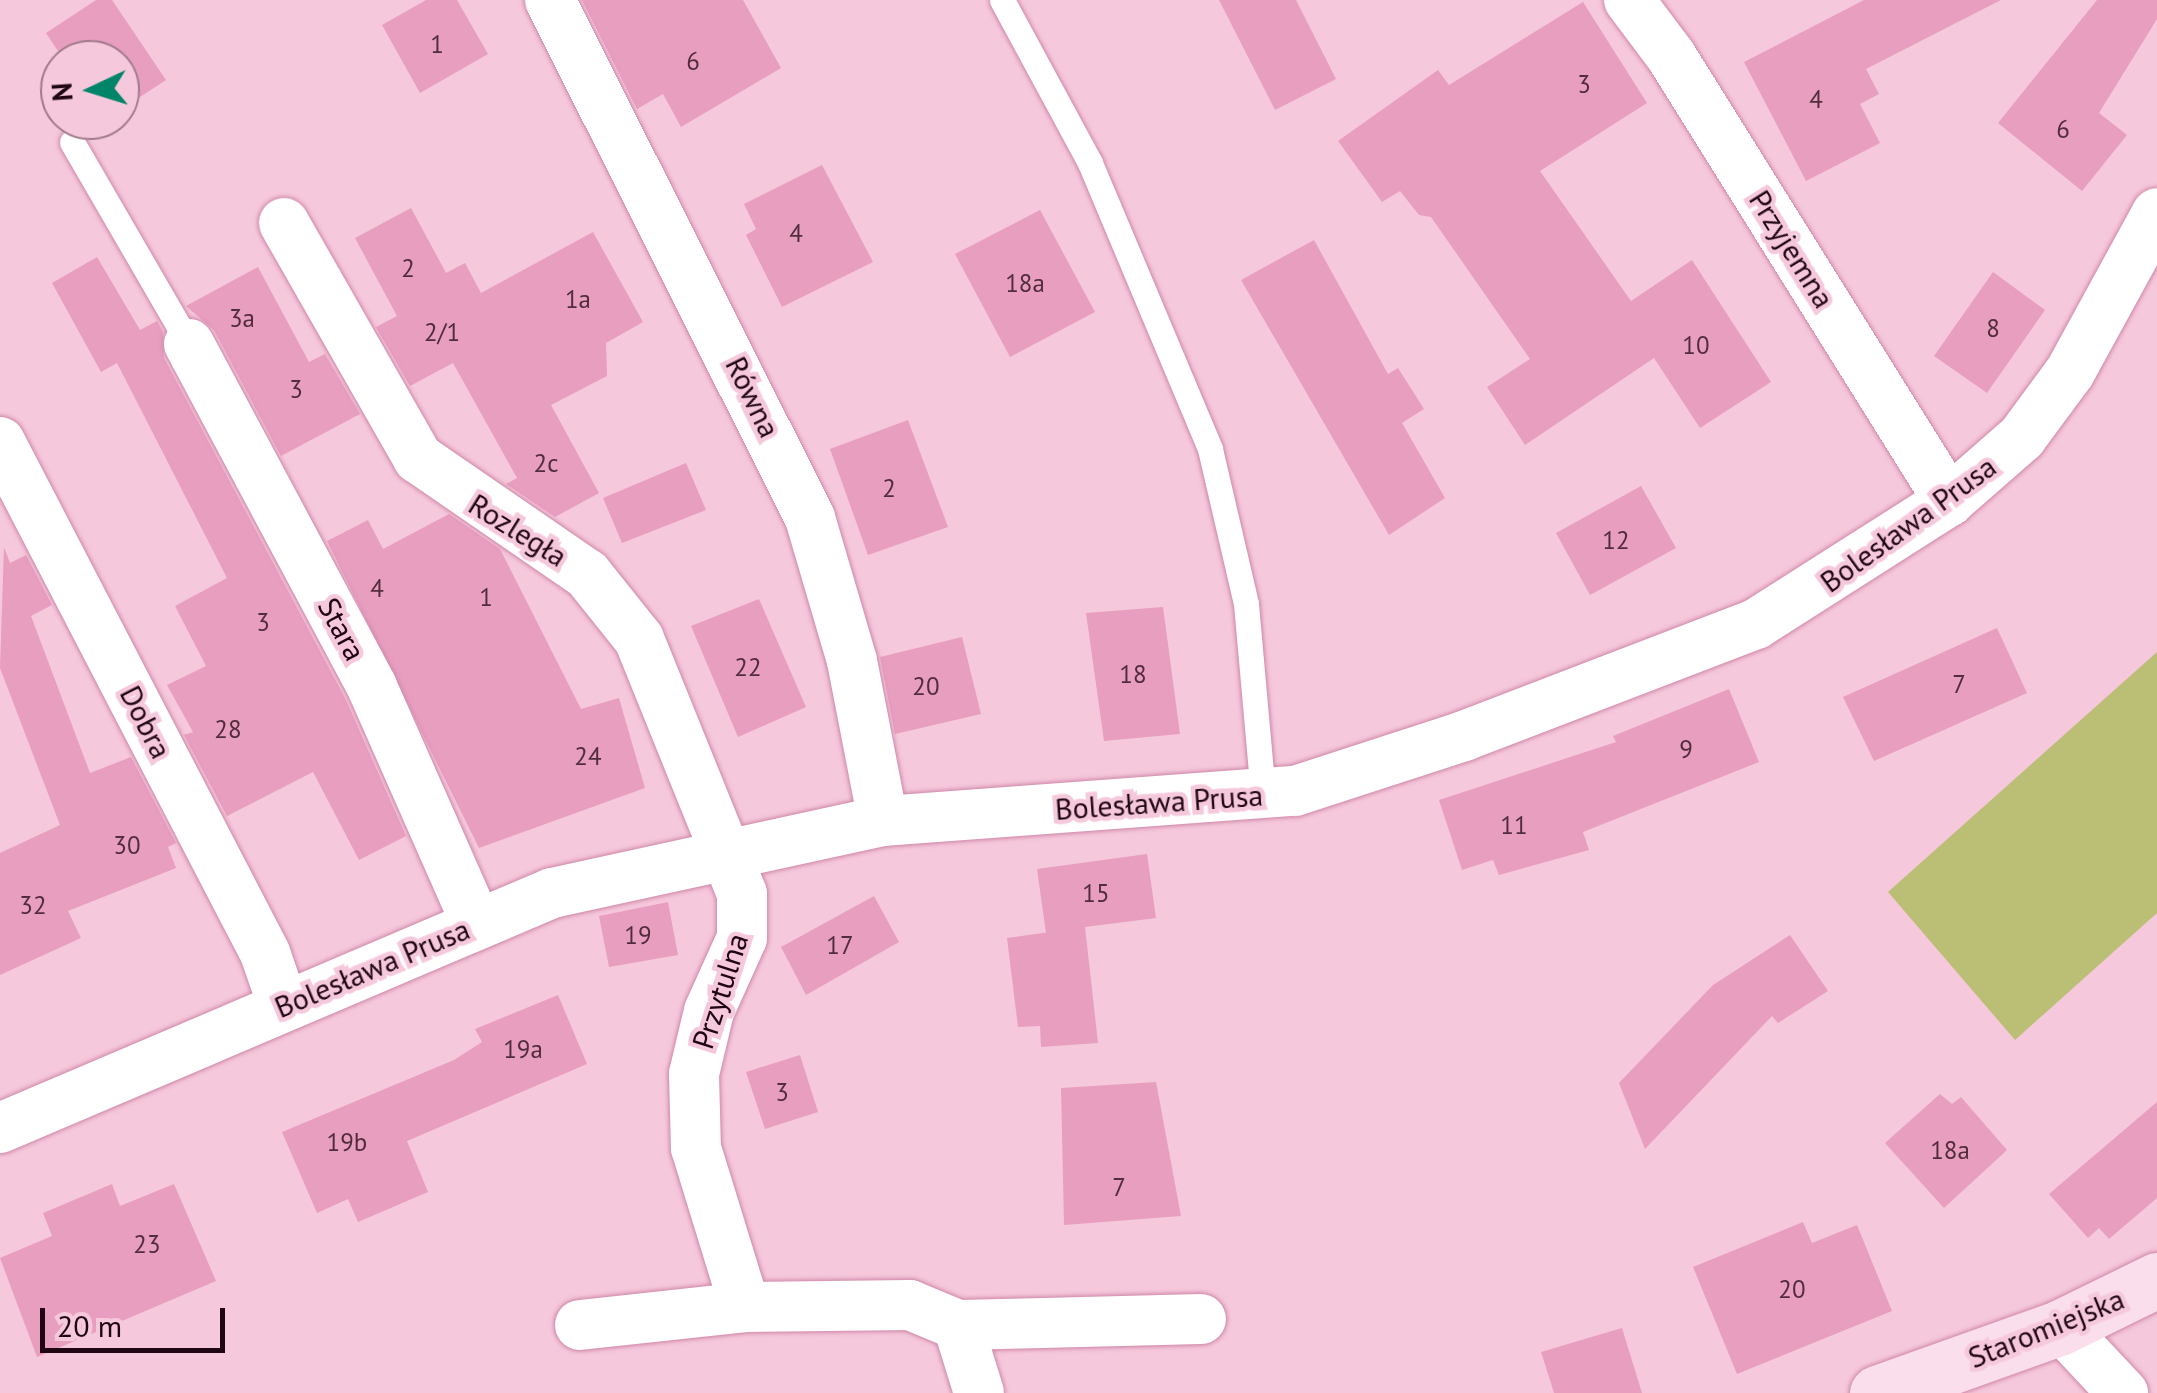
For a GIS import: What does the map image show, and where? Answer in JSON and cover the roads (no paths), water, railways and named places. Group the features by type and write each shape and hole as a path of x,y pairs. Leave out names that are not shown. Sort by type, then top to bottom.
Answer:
{"street":[{"name":"Równa","path":"550,0 810,518 852,661 883,821"},
{"name":"Przyjemna","path":"1628,0 1671,56 1949,502"},
{"name":"Bolesława Prusa","path":"0,1128 476,923 581,884 883,821 1263,795 1447,742 1756,624 1949,502 2022,438 2070,372 2157,213"},
{"name":"Rozległa","path":"284,223 418,458 614,600 639,639 727,851"},
{"name":"Stara","path":"189,344 372,687 476,923"},
{"name":"Dobra","path":"0,442 265,953 283,1005"},
{"name":"Przytulna","path":"727,851 742,894 742,938 709,1010 694,1074 696,1148 746,1307"},
{"name":"Staromiejska","path":"1876,1393 2061,1327 2157,1280"},
{"path":"580,1325 746,1307 910,1304 958,1325 1201,1318"},
{"path":"958,1325 979,1393"},
{"path":"2061,1327 2124,1393"}],"lane":[{"path":"1002,0 1090,163 1210,449 1246,604 1263,795"},
{"path":"72,142 189,344"}]}
